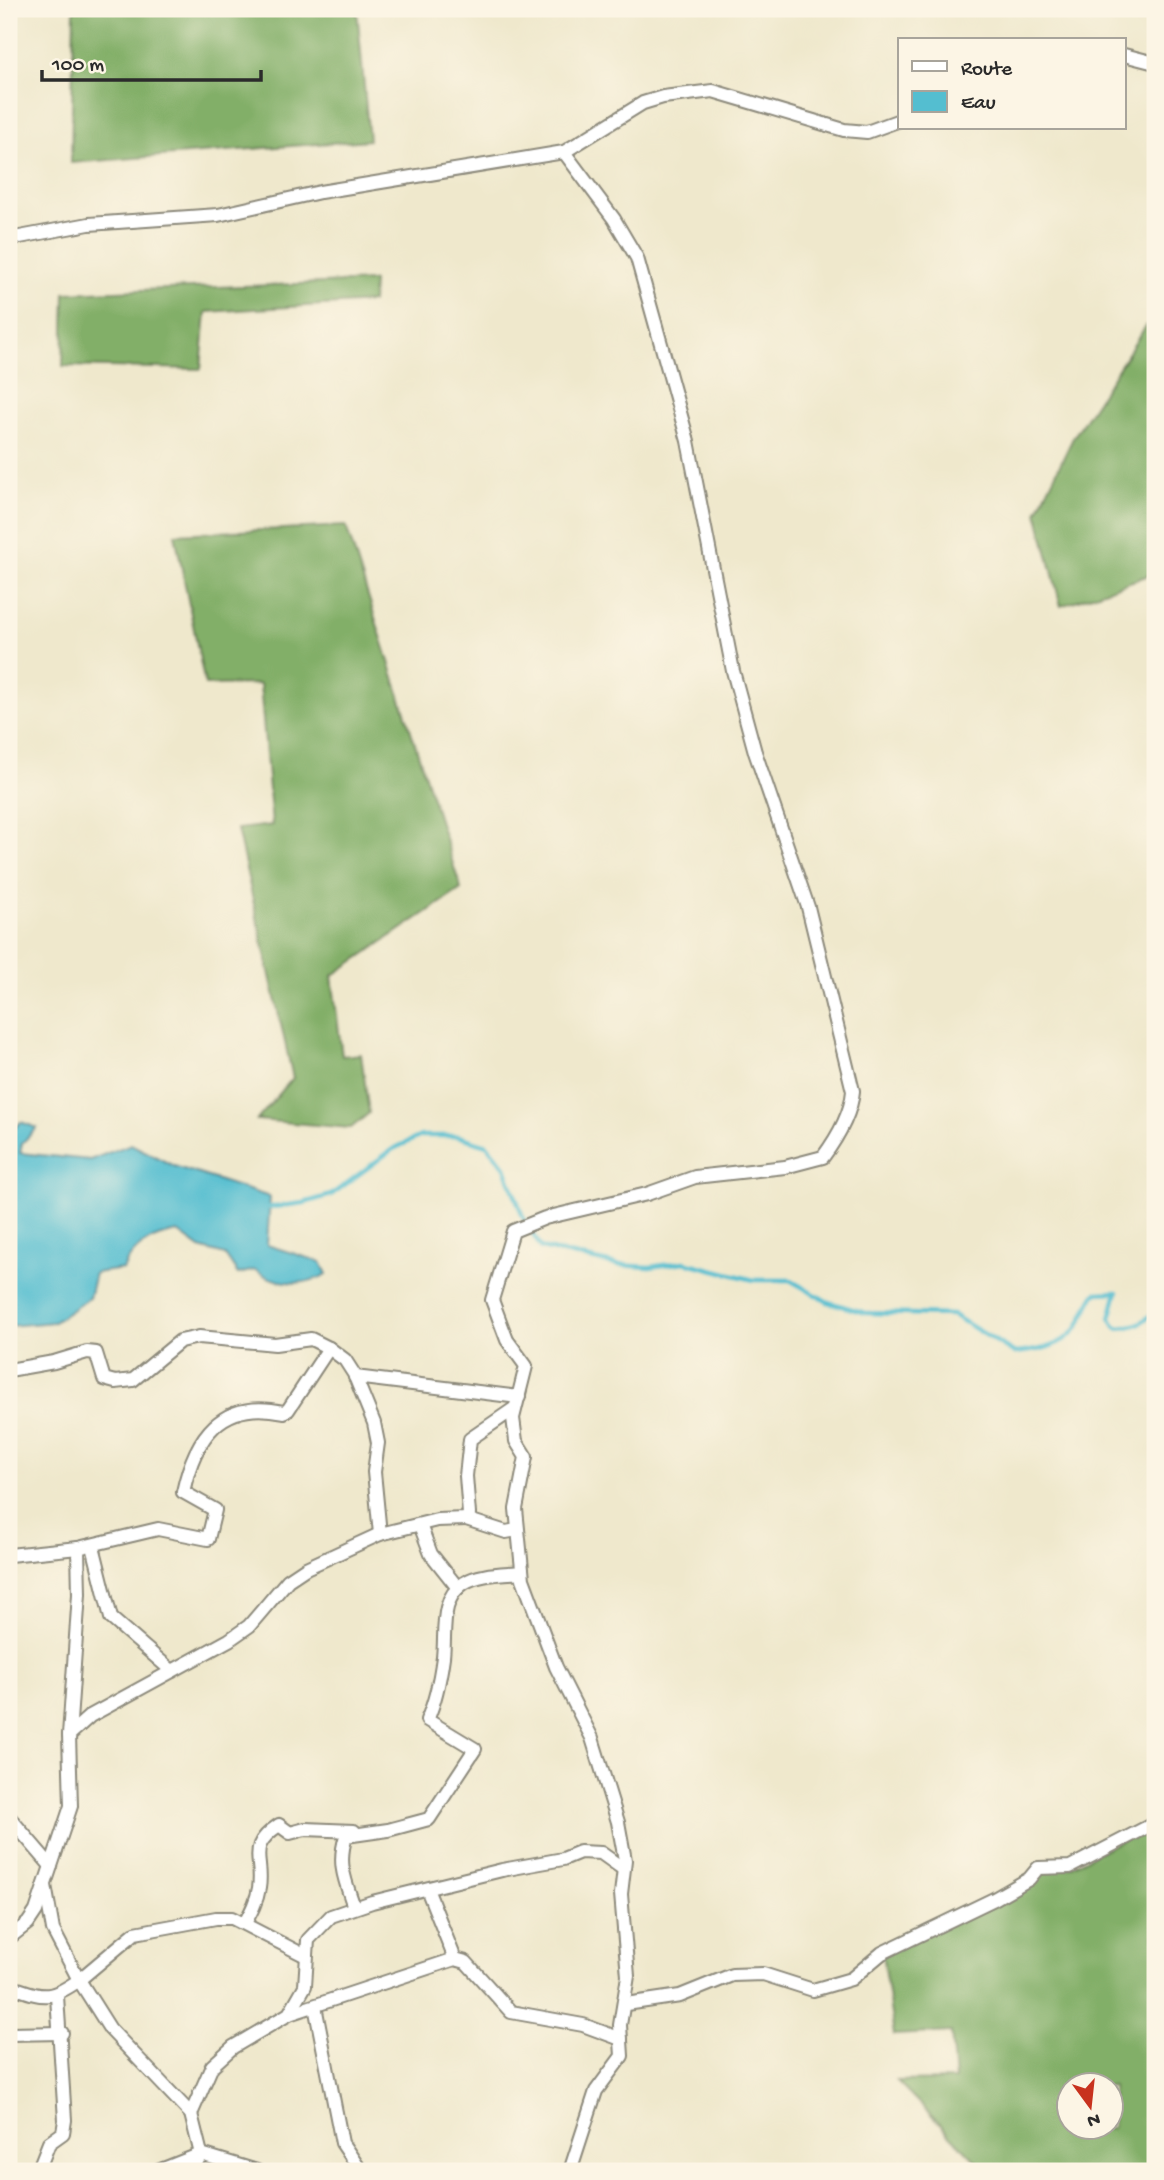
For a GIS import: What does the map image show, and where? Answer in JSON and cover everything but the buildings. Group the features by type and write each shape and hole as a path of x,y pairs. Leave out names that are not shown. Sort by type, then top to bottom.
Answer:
{"street":[{"path":"1126,56 1155,64"},
{"path":"9,239 89,224 218,215 320,192 564,152 643,103 697,91 713,91 844,130 867,132 898,121"},
{"path":"564,152 614,219 637,258 670,367 691,453 733,671 755,752 808,907 853,1091 849,1109 835,1141 823,1157 816,1160 695,1177 647,1194 545,1218 513,1231 492,1300 504,1334 526,1366 513,1427 526,1457 516,1509 522,1572 556,1667 592,1738 618,1822 625,1860 621,1895 628,1951 625,2004 620,2025 622,2056 596,2091 570,2171"},
{"path":"9,1370 54,1362 87,1352 96,1353 104,1379 115,1382 133,1380 180,1341 199,1337 275,1344 311,1339 345,1360 374,1423 379,1443 374,1472 380,1534"},
{"path":"9,1555 93,1546 158,1529 208,1539 215,1510 183,1492 191,1457 202,1439 213,1426 229,1416 256,1408 284,1412 288,1410 329,1348"},
{"path":"355,1377 517,1402"},
{"path":"466,1518 469,1514 466,1476 470,1439 517,1402"},
{"path":"69,1735 90,1716 249,1626 288,1580 306,1568 380,1534 437,1520 466,1518 506,1532 517,1530"},
{"path":"421,1525 431,1554 458,1588"},
{"path":"93,1546 111,1618 172,1671"},
{"path":"9,1938 28,1923 36,1911 71,1806 69,1735 79,1594 78,1548"},
{"path":"354,1907 341,1872 340,1855 346,1836 388,1830 429,1819 475,1749 427,1720 434,1704 443,1655 445,1613 451,1596 472,1579 522,1572"},
{"path":"9,1817 51,1866"},
{"path":"625,2004 680,1996 732,1975 763,1974 813,1990 851,1979 882,1953 995,1899 1029,1880 1038,1868 1070,1867 1155,1823"},
{"path":"245,1923 260,1886 256,1857 261,1842 279,1825 290,1833 305,1829 388,1830"},
{"path":"289,2014 305,1986 304,1955 308,1940 316,1928 331,1916 354,1907 563,1859 580,1852 601,1853 622,1868"},
{"path":"45,1885 53,1930 79,1980 110,2029 191,2114 201,2154 192,2171"},
{"path":"427,1889 455,1959"},
{"path":"9,1986 40,1996 57,1996 135,1933 216,1918 232,1918 245,1923 304,1955"},
{"path":"191,2114 212,2066 233,2047 289,2014 455,1959 466,1962 481,1976 511,2012 583,2025 621,2039"},
{"path":"38,2171 48,2143 61,2134 65,2124 62,2033 57,1996"},
{"path":"315,2006 342,2143 361,2171"},
{"path":"9,2034 62,2033"},
{"path":"158,2171 201,2154 257,2171"}],"green space":[{"path":"74,9 357,9 369,140 71,163"},
{"path":"373,281 372,302 206,312 201,369 63,366 65,293"},
{"path":"1155,319 1155,573 1061,606 1037,512 1073,438 1146,326"},
{"path":"346,526 461,889 332,976 342,1056 361,1054 369,1113 351,1128 257,1120 293,1078 237,829 272,825 260,684 205,685 175,534"},
{"path":"1155,1823 1155,2171 986,2171 897,2081 955,2080 951,2032 894,2035 882,1953 994,1899 1038,1868 1070,1867"}],"water":[{"path":"21,1122 37,1128 22,1143 20,1153 90,1160 131,1144 174,1166 270,1197 267,1245 321,1262 327,1274 309,1281 291,1282 272,1279 255,1270 238,1274 225,1255 200,1248 178,1232 145,1243 127,1261 123,1269 95,1273 89,1298 54,1322 9,1326 9,1133"}],"waterway":[{"path":"265,1208 304,1203 331,1195 393,1149 421,1136 458,1136 487,1145 505,1167 523,1217 541,1248 617,1265 650,1267 684,1262 754,1280 790,1280 828,1302 866,1313 953,1315 1015,1353 1040,1349 1064,1340 1077,1328 1096,1293 1117,1292 1110,1318 1117,1328 1138,1324 1155,1311"}]}
